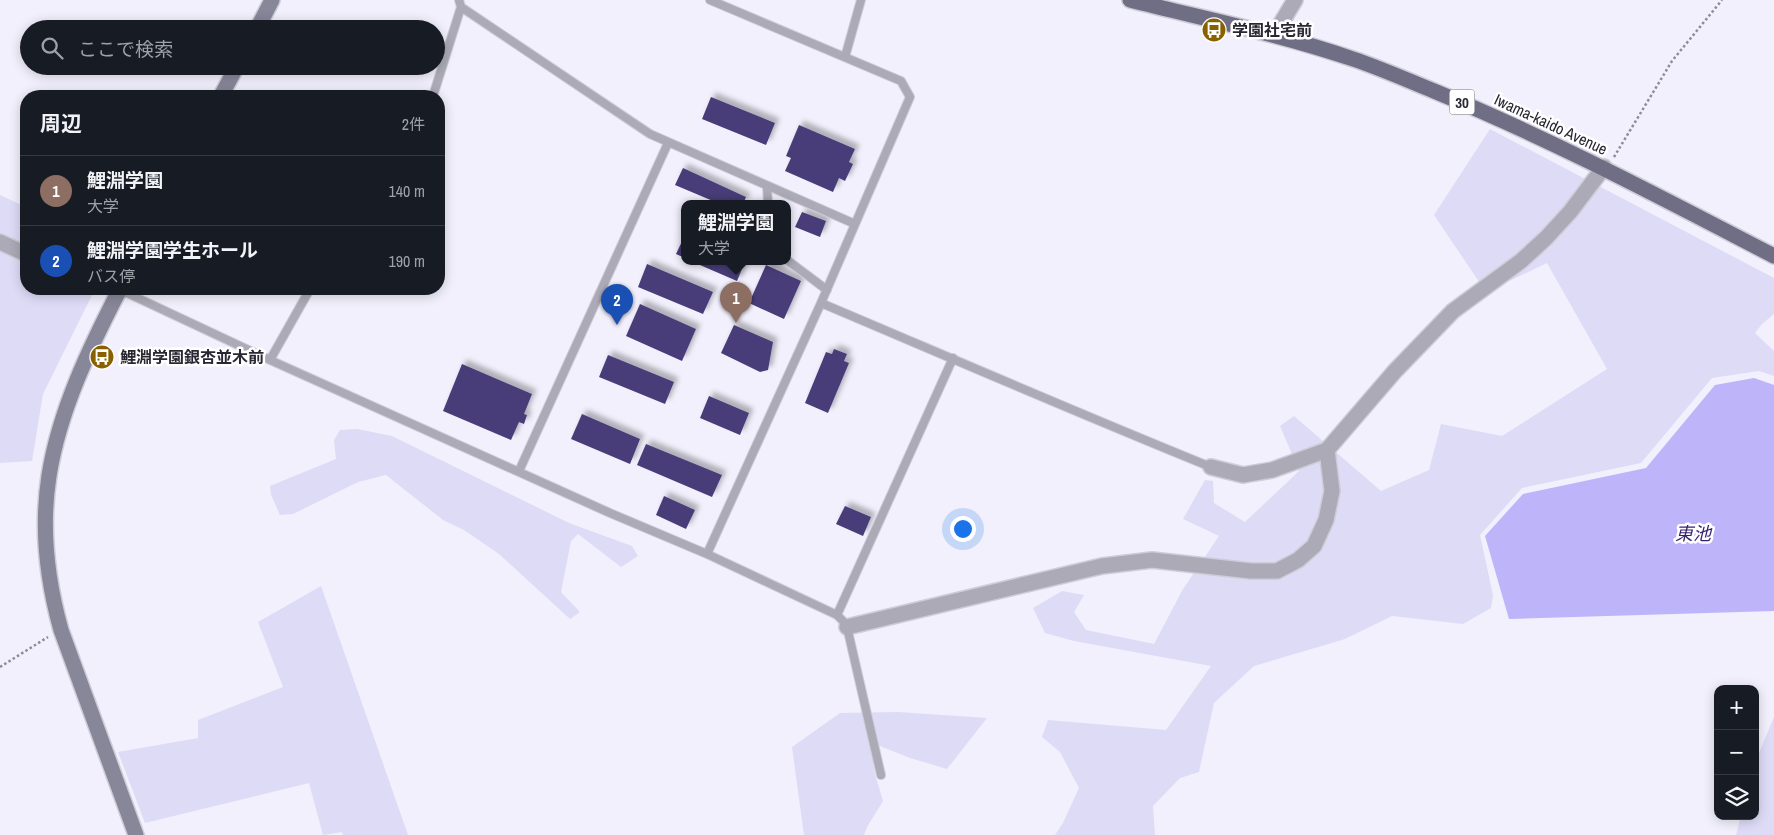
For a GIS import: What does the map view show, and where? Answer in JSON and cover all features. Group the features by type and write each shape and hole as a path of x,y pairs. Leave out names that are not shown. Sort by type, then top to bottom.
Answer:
{"main road":[{"name":"Iwama-kaido Avenue","path":"1130,0 1274,35 1355,59 1413,82 1479,109 1604,167 1774,256"}],"street":[{"path":"262,20 272,0"},
{"path":"1274,35 1296,0"},
{"path":"225,90 232,75"},
{"path":"1211,467 1243,475 1272,470 1327,450 1395,371 1453,312 1521,261 1546,238 1570,212 1604,167"},
{"path":"0,242 20,251"},
{"path":"113,295 58,432 49,476 46,514 47,557 51,594 60,630 136,835"},
{"path":"847,627 1102,566 1152,560 1251,571 1277,571 1298,560 1314,546 1326,520 1332,491 1327,450"}],"lane":[{"path":"707,554 827,290 910,97 901,81 710,0"},
{"path":"845,57 862,0"},
{"path":"445,55 460,3 636,126 668,143 855,224"},
{"path":"435,90 439,75"},
{"path":"519,471 668,143"},
{"path":"768,186 768,200"},
{"path":"791,263 827,290"},
{"path":"131,295 270,360 610,513 707,554 837,615 847,627 882,775"},
{"path":"270,360 307,295"},
{"path":"821,303 1085,416 1211,467"},
{"path":"837,615 953,358"}],"path":[{"path":"1604,167 1614,158 1672,61 1722,0"},
{"path":"0,667 60,630"}],"shaded area":[{"path":"1490,129 1774,278 1774,314 1755,333 1774,351 1774,376 1759,371 1712,378 1641,463 1522,488 1480,535 1493,595 1491,608 1463,624 1392,616 1345,639 1254,666 1214,703 1199,772 1180,778 1153,806 1155,835 1055,835 1063,823 1079,788 1060,752 1042,737 1048,720 1166,730 1211,666 1074,641 1045,633 1033,608 1062,591 1084,595 1074,612 1086,630 1154,644 1183,589 1219,536 1183,519 1205,480 1213,481 1214,503 1245,522 1299,471 1280,426 1294,416 1381,491 1429,470 1441,424 1502,436 1607,369 1547,263 1486,292 1434,215"},
{"path":"0,195 20,204 20,295 92,295 43,394 32,461 0,463"},
{"path":"357,429 392,436 569,523 632,546 638,556 621,567 578,534 571,541 561,592 580,612 570,619 499,554 464,530 443,520 386,475 358,482 293,514 280,515 271,495 270,486 336,459 334,440 340,430"},
{"path":"321,586 408,835 343,835 342,832 323,835 309,783 145,823 118,752 198,738 198,720 283,687 258,622"},
{"path":"898,712 987,718 947,769 910,758 870,742 875,774 883,801 864,835 804,835 792,747 840,713"},
{"path":"1774,717 1774,835 1736,835 1740,820 1759,820 1759,753"}],"water":[{"name":"東池","path":"1754,378 1774,385 1774,611 1509,619 1485,536 1523,494 1646,468 1715,385"}],"building":[{"path":"711,97 775,123 766,145 702,119"},
{"path":"799,125 855,149 849,162 853,164 845,181 839,178 833,192 785,171 791,158 786,156"},
{"path":"683,168 746,197 745,200 711,200 675,185"},
{"path":"802,212 826,221 820,237 795,227"},
{"path":"681,243 681,256 676,254"},
{"path":"647,264 713,292 703,314 638,287"},
{"path":"700,265 744,265 737,281"},
{"path":"766,265 801,281 784,319 749,303"},
{"path":"640,304 696,329 682,361 626,336"},
{"path":"734,325 773,342 768,370 760,372 721,353"},
{"path":"834,349 847,354 844,361 849,363 828,413 805,403 826,352 832,354"},
{"path":"608,355 674,382 665,404 599,377"},
{"path":"462,364 532,394 524,414 527,415 524,424 519,422 511,440 443,411"},
{"path":"709,396 749,413 740,435 700,418"},
{"path":"582,414 640,439 630,464 571,439"},
{"path":"646,444 722,475 712,497 637,465"},
{"path":"664,496 695,510 686,529 656,515"},
{"path":"845,506 871,517 863,536 836,524"}],"place":[{"name":"学園社宅前","path":"1214,30"},
{"name":"鯉淵学園","path":"736,323"},
{"name":"鯉淵学園学生ホール","path":"617,325"},
{"name":"鯉淵学園銀杏並木前","path":"102,357"}]}
